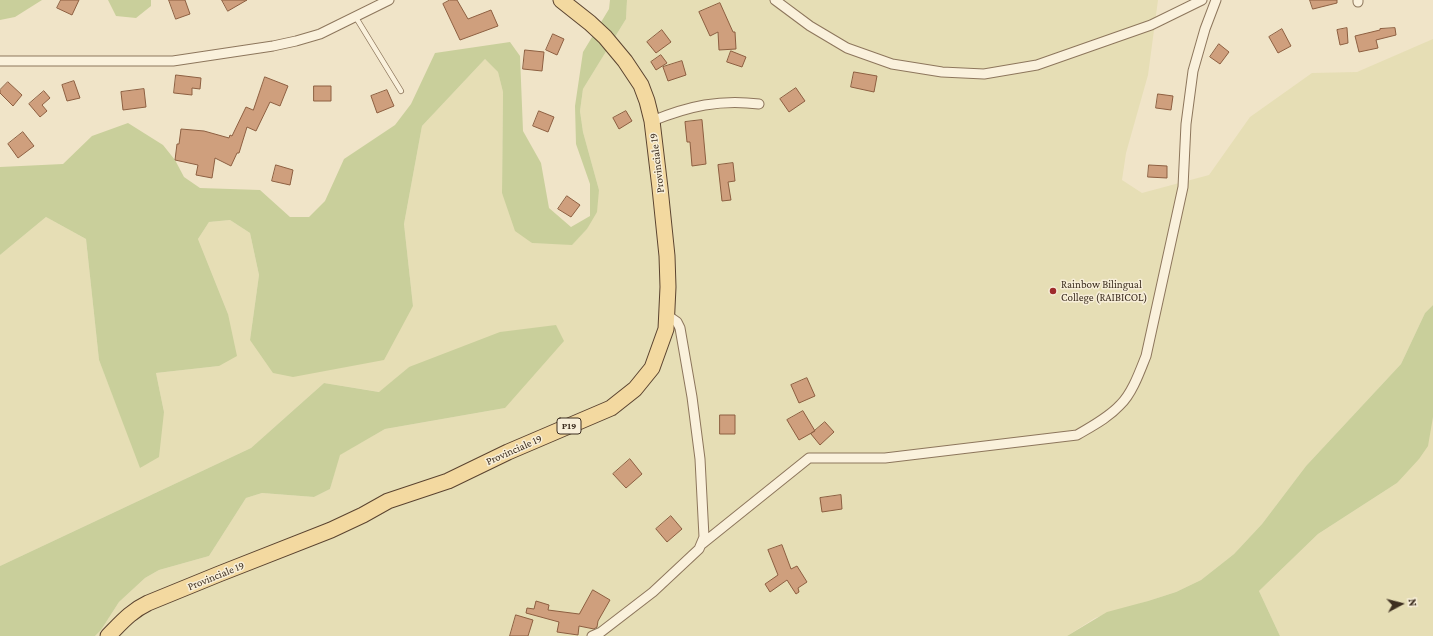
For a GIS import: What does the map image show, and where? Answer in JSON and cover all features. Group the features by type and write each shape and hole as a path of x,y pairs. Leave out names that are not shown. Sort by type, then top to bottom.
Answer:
{"main road":[{"name":"Provinciale 19","path":"108,636 118,624 136,609 148,603 331,530 388,501 448,481 508,452 611,408 635,389 652,368 666,329 668,287 667,256 652,121 641,85 625,61 605,36 561,0"}],"street":[{"path":"0,61 172,61 296,42 320,34 389,0"},
{"path":"775,0 810,26 847,48 892,64 942,72 984,74 1037,65 1151,25 1202,0"},
{"path":"592,636 601,632 653,592 699,549 702,544 809,458 884,458 1077,435 1103,420 1121,405 1137,379 1146,356 1183,187 1186,124 1193,71 1205,28 1216,0"},
{"path":"652,121 681,110 714,102 746,102 759,104"},
{"path":"667,314 677,322 680,328 692,397 700,459 704,530 702,544"}],"lane":[{"path":"355,16 401,91"}],"shaded area":[{"path":"627,0 1158,0 1148,75 1126,153 1122,180 1142,193 1209,175 1250,117 1312,73 1357,72 1433,39 1433,305 1425,313 1401,364 1306,466 1262,524 1234,554 1201,580 1176,592 1095,618 1067,636 95,636 101,630 119,602 145,578 159,570 209,556 246,498 262,493 314,497 330,489 339,455 385,429 505,408 409,367 380,392 324,383 251,448 0,566 0,255 46,217 86,239 99,360 141,468 164,412 156,373 219,366 228,314 198,239 209,222 230,220 250,233 259,275 250,340 413,306 404,224 422,126 485,59 498,72 503,92 502,193 532,243 572,244 587,229 599,190 583,132 580,111 583,89 626,19"},
{"path":"1433,417 1433,636 1280,636 1259,591 1318,534 1397,483"}],"green space":[{"path":"0,0 42,0 15,17 0,20"},
{"path":"108,0 151,0 151,6 136,18 116,16"},
{"path":"610,0 627,0 626,19 583,89 580,111 583,132 599,190 597,212 587,229 572,245 532,243 515,231 502,193 503,92 498,72 485,59 422,126 404,224 413,306 384,360 293,377 273,373 250,340 259,275 250,233 230,220 209,222 198,239 228,314 237,356 219,366 156,373 164,412 159,457 140,468 99,360 86,239 46,217 0,255 0,167 63,164 92,136 128,123 163,145 175,160 184,177 200,188 260,190 290,217 309,217 325,201 344,159 395,125 411,104 435,53 510,42 520,56 523,131 541,163 549,208 571,227 590,216 590,184 576,144 575,106 583,52 609,9"},
{"path":"1433,305 1433,417 1428,446 1419,459 1397,483 1318,534 1259,591 1280,636 1067,636 1107,612 1176,592 1201,580 1234,554 1262,524 1306,466 1401,364 1425,313"},
{"path":"556,325 564,341 505,408 385,429 340,455 330,489 314,497 262,493 246,498 209,556 159,570 145,578 119,602 101,630 95,636 0,636 0,566 251,448 324,383 379,392 409,367 500,332"}],"building":[{"path":"61,0 79,0 72,15 57,8"},
{"path":"169,0 185,0 190,14 176,19"},
{"path":"222,0 247,0 228,11"},
{"path":"450,0 457,0 468,19 491,10 498,26 460,40 443,4"},
{"path":"1310,0 1337,0 1337,3 1313,9"},
{"path":"720,3 733,32 735,32 736,49 719,50 718,32 710,36 699,12"},
{"path":"1347,28 1348,43 1340,45 1337,30"},
{"path":"1395,28 1396,35 1376,40 1378,48 1359,52 1355,36 1380,29"},
{"path":"1282,29 1291,46 1278,53 1269,37"},
{"path":"662,30 671,42 656,53 647,42"},
{"path":"553,34 564,39 557,55 546,50"},
{"path":"1219,44 1229,52 1220,64 1210,57"},
{"path":"525,50 544,52 542,71 523,69"},
{"path":"731,51 746,57 742,67 727,62"},
{"path":"661,55 667,63 656,70 651,62"},
{"path":"682,61 686,75 668,81 663,67"},
{"path":"854,72 877,76 874,92 851,87"},
{"path":"176,75 201,78 200,89 192,88 192,95 174,93"},
{"path":"265,77 288,86 280,106 270,102 256,131 247,127 239,153 237,153 231,166 215,158 212,178 196,175 198,165 175,160 181,129 204,131 229,138 230,135 232,136 246,107 253,110"},
{"path":"74,81 80,98 67,101 62,85"},
{"path":"8,82 22,95 13,106 0,93 0,90"},
{"path":"314,86 331,86 331,101 314,101"},
{"path":"796,88 805,101 789,112 780,99"},
{"path":"144,89 146,107 123,110 121,92"},
{"path":"387,90 394,106 377,113 371,96"},
{"path":"44,91 50,98 42,105 47,111 40,117 29,104"},
{"path":"1158,94 1173,96 1171,110 1156,108"},
{"path":"539,111 554,117 548,132 533,126"},
{"path":"626,111 632,121 619,129 613,118"},
{"path":"702,120 706,164 692,166 690,142 687,142 685,122"},
{"path":"23,132 34,146 18,158 8,144"},
{"path":"733,163 735,181 728,182 731,200 722,201 718,165"},
{"path":"276,165 293,170 290,185 272,181"},
{"path":"1149,165 1167,166 1167,178 1148,177"},
{"path":"567,196 580,205 571,217 558,209"},
{"path":"807,378 815,396 799,403 791,385"},
{"path":"803,411 815,431 799,440 787,420"},
{"path":"720,415 735,415 735,434 720,434"},
{"path":"825,422 834,432 820,445 811,434"},
{"path":"630,459 642,474 626,488 613,474"},
{"path":"841,495 842,509 822,512 820,498"},
{"path":"671,516 682,529 667,542 656,529"},
{"path":"782,545 791,569 797,566 807,582 798,588 799,592 796,594 787,580 770,592 765,584 778,575 768,550"},
{"path":"593,590 610,600 598,621 597,627 594,629 579,626 578,635 557,632 559,622 526,613 527,608 534,609 536,601 549,605 548,610 579,614"},
{"path":"516,615 533,620 528,636 510,636"}],"place":[{"name":"Rainbow Bilingual College (RAIBICOL)","path":"1053,291"}]}
